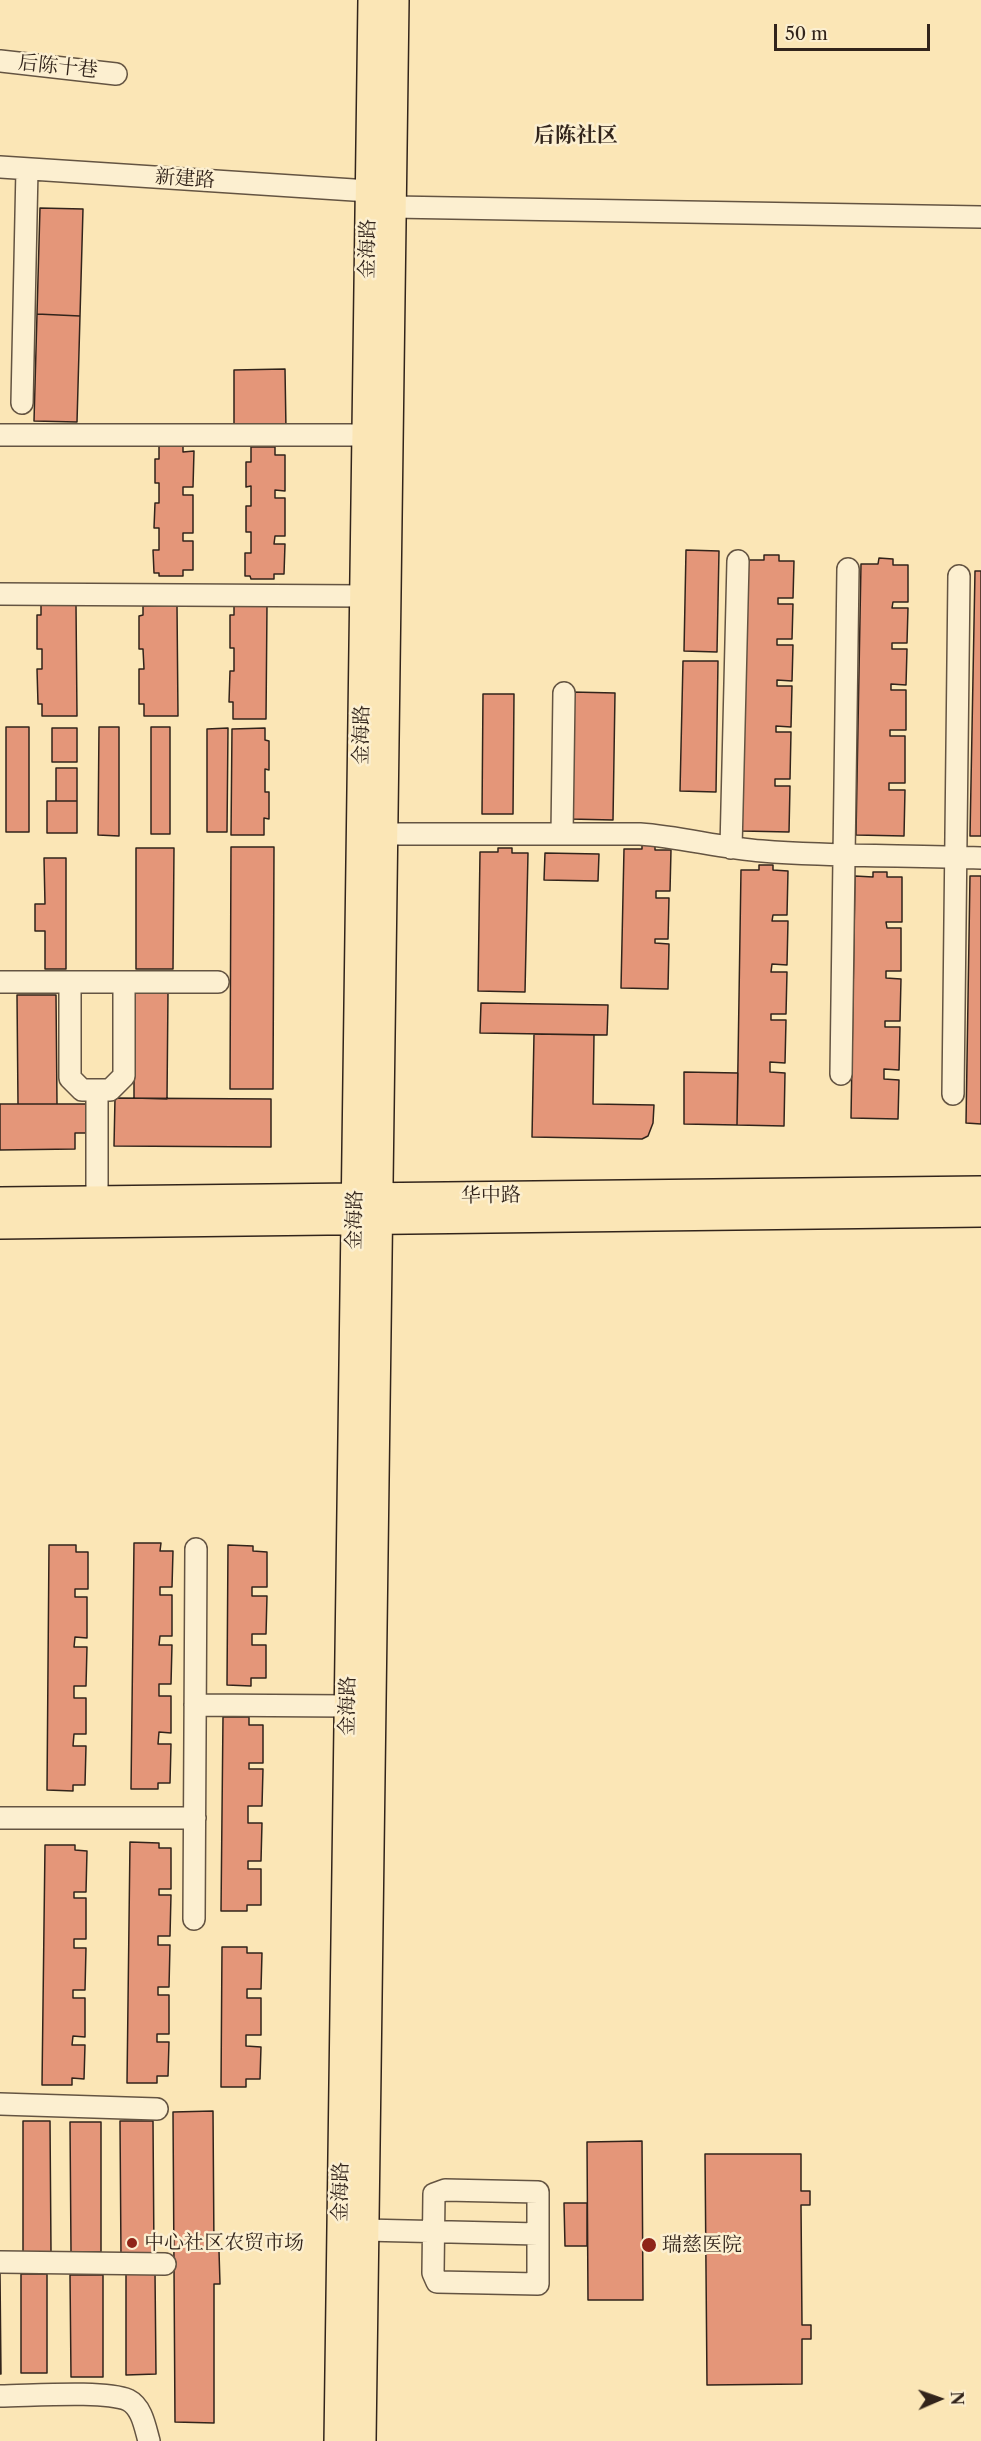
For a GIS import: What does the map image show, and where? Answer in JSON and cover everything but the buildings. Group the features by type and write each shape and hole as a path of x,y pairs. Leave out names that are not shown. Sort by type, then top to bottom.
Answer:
{"main road":[{"name":"金海路","path":"362,2441 367,1209 364,596 372,0"},
{"name":"金海路","path":"338,2441 348,1706 384,834 395,0"},
{"name":"华中路","path":"0,1225 367,1209 981,1190"},
{"name":"华中路","path":"0,1202 97,1200 367,1209 981,1213"}],"street":[{"name":"后陈十巷","path":"0,61 116,74"},
{"name":"新建路","path":"0,167 369,191"},
{"path":"22,403 27,169"},
{"path":"393,207 981,217"},
{"path":"0,435 366,435"},
{"path":"730,848 738,561"},
{"path":"841,1074 848,569"},
{"path":"953,1094 959,576"},
{"path":"0,594 364,596"},
{"path":"562,834 564,693"},
{"path":"384,834 669,836 730,848 981,858"},
{"path":"0,982 218,982"},
{"path":"70,982 70,1078 82,1090 110,1090 124,1076 124,982"},
{"path":"97,1090 97,1200"},
{"path":"194,1919 196,1549"},
{"path":"195,1705 348,1706"},
{"path":"0,1818 195,1818"},
{"path":"0,2104 157,2109"},
{"path":"445,2190 538,2192 538,2284 437,2282 433,2273 433,2232 434,2194 445,2190"},
{"path":"364,2230 538,2234"},
{"path":"0,2262 165,2264"},
{"path":"0,2396 104,2396 129,2401 141,2414 149,2441"}],"place":[{"name":"中心社区农贸市场","path":"132,2243"},
{"name":"瑞慈医院","path":"649,2245"}],"district":[{"name":"后陈社区","path":"576,136"}]}
